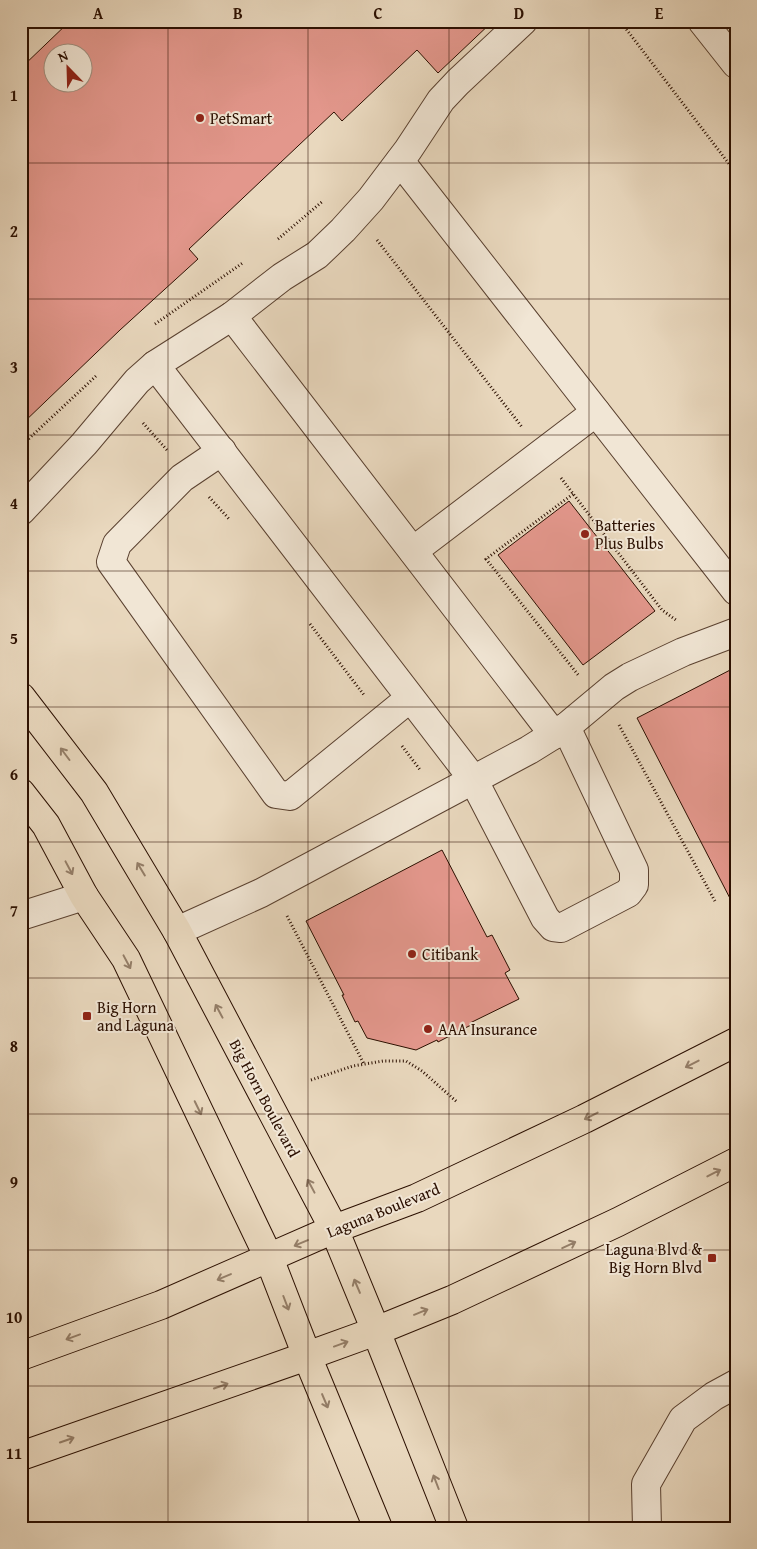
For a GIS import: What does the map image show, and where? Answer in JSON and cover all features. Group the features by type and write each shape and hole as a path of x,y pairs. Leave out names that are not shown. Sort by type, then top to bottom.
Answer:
{"main road":[{"name":"Big Horn Boulevard","path":"21,697 94,792 177,931 334,1229 454,1528"},
{"path":"21,793 46,825 84,896 126,959 269,1258 378,1528"},
{"name":"Laguna Boulevard","path":"21,1356 161,1305 334,1229 418,1198 584,1119 736,1042"},
{"path":"21,1456 376,1331 469,1292 618,1222 736,1162"}],"lane":[{"path":"21,511 84,444 137,381 155,365 232,316 282,277 317,255 343,230 400,161 441,100 523,21"},
{"path":"702,21 736,64"},
{"path":"400,161 736,591"},
{"path":"155,365 473,779 545,918 553,927 562,928 628,893 634,886 634,870 560,731 413,551 232,316"},
{"path":"413,551 596,412"},
{"path":"222,451 182,478 117,544 111,562 276,794 290,796 410,698"},
{"path":"177,931 261,893 529,750 560,731 614,687 630,677 682,652 736,632"},
{"path":"21,916 84,896"},
{"path":"647,1528 646,1484 683,1419 714,1396 736,1384"}],"path":[{"path":"620,21 736,174"},
{"path":"274,242 323,201"},
{"path":"151,326 250,259"},
{"path":"21,446 99,374 235,525"},
{"path":"307,620 440,797"},
{"path":"286,915 364,1064"},
{"path":"311,1080 354,1066 383,1060 406,1061 422,1071 457,1102"}],"building":[{"path":"70,21 493,21 438,73 417,50 342,121 334,112 189,249 198,259 120,330 21,425 21,68 42,48 42,92 92,92 92,42 48,42"},
{"path":"569,501 655,611 583,665 498,555"},
{"path":"736,667 736,910 637,718"},
{"name":"Citibank","path":"442,850 487,937 492,935 510,970 505,973 519,999 470,1023 471,1025 438,1042 437,1040 416,1050 367,1038 358,1021 355,1022 342,995 344,995 306,921"}],"place":[{"name":"PetSmart","path":"200,118"},
{"name":"Batteries Plus Bulbs","path":"585,534"},
{"name":"Citibank","path":"412,954"},
{"name":"Big Horn and Laguna","path":"87,1016"},
{"name":"AAA Insurance","path":"428,1029"},
{"name":"Laguna Blvd & Big Horn Blvd","path":"712,1258"}]}
